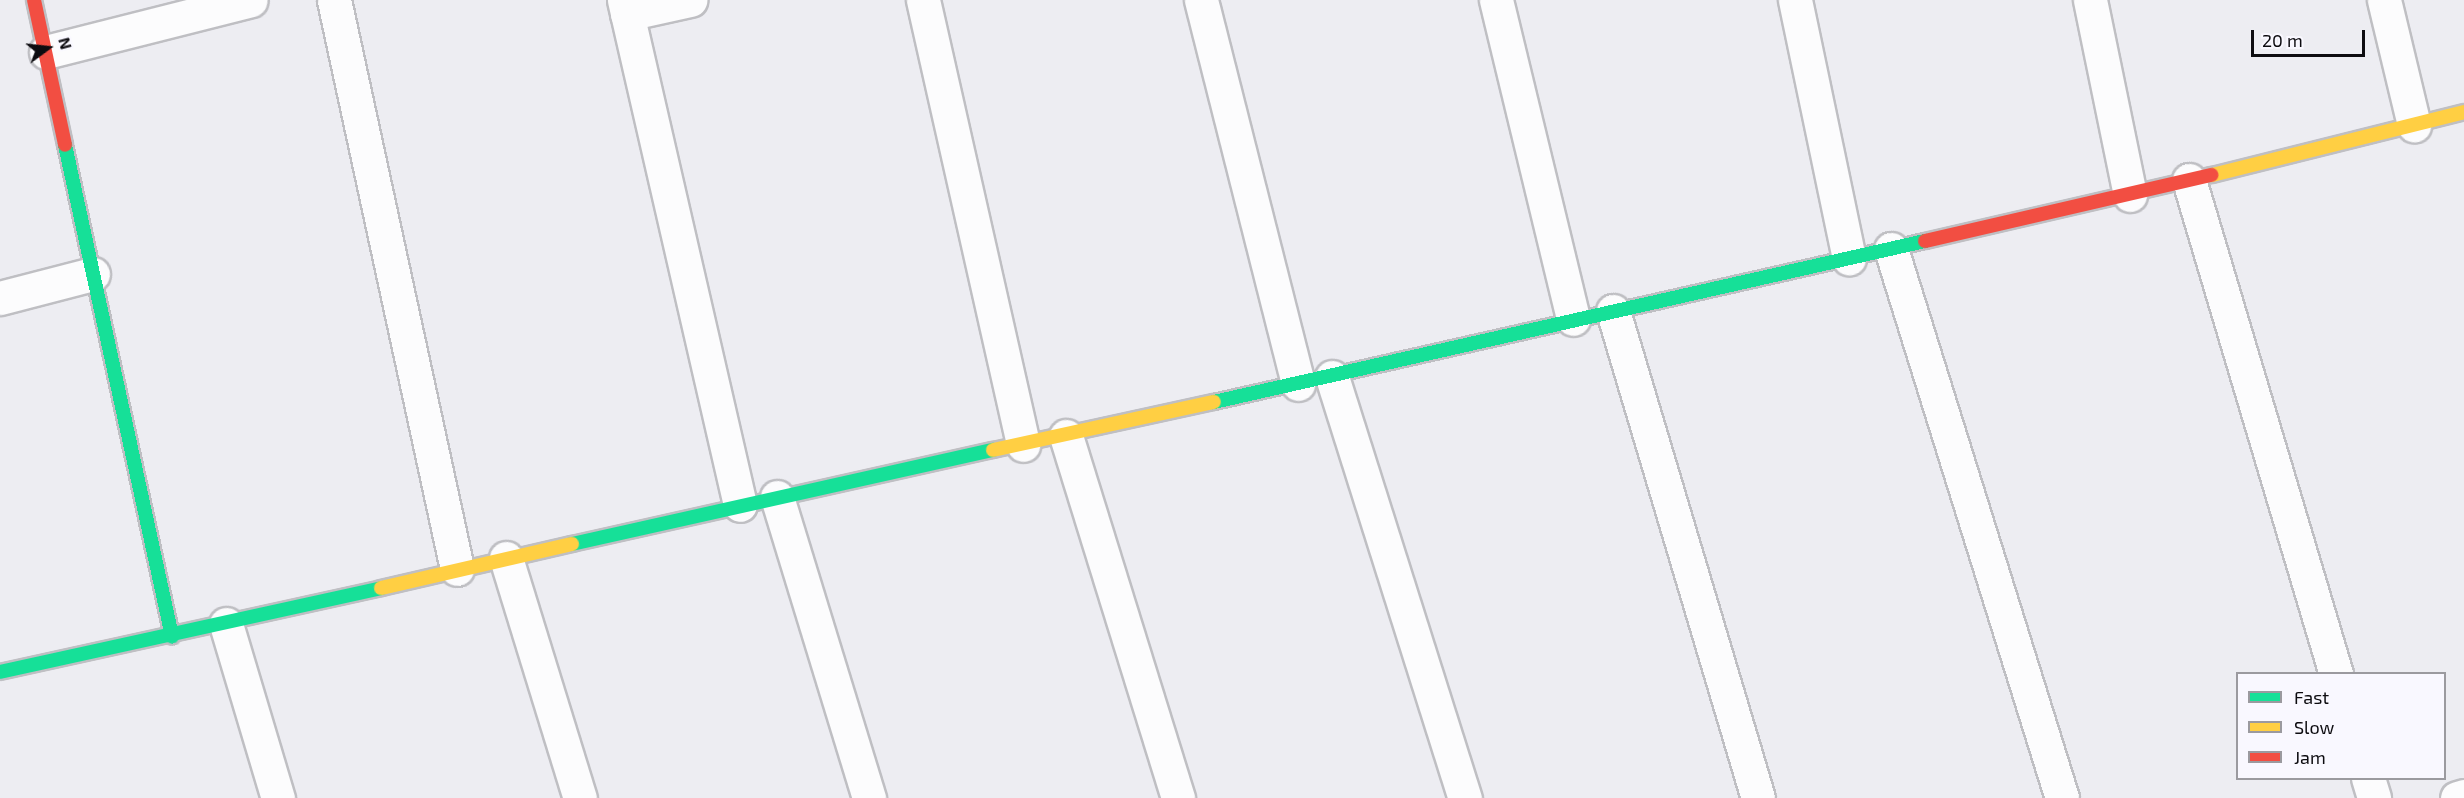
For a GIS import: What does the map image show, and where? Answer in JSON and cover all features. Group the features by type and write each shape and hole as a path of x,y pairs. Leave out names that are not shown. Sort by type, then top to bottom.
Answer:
{"street":[{"path":"34,0 172,636"},
{"path":"45,52 251,0"},
{"path":"334,0 457,569"},
{"path":"690,0 626,7 740,505"},
{"path":"923,0 1023,445"},
{"path":"1201,0 1298,384"},
{"path":"1496,0 1574,319"},
{"path":"1795,0 1849,258"},
{"path":"2090,0 2130,195"},
{"path":"2384,0 2414,125"},
{"path":"0,672 226,624 740,505 1332,377 1574,319 2130,195 2464,112"},
{"path":"2189,180 2336,672"},
{"path":"1891,249 2062,798"},
{"path":"0,298 93,274"},
{"path":"1613,311 1758,798"},
{"path":"1332,377 1465,798"},
{"path":"1066,436 1178,798"},
{"path":"777,497 868,798"},
{"path":"506,558 580,798"},
{"path":"226,624 278,798"},
{"path":"2369,780 2374,798"},
{"path":"2457,798 2464,796"}],"traffic: fast":[{"path":"65,145 172,636"},
{"path":"1214,402 1925,241"},
{"path":"572,544 993,450"},
{"path":"0,672 381,588"}],"traffic: slow":[{"path":"2212,175 2464,112"},
{"path":"993,450 1214,402"},
{"path":"381,588 572,544"}],"traffic: jam":[{"path":"34,0 65,145"},
{"path":"1925,241 2212,175"}]}
